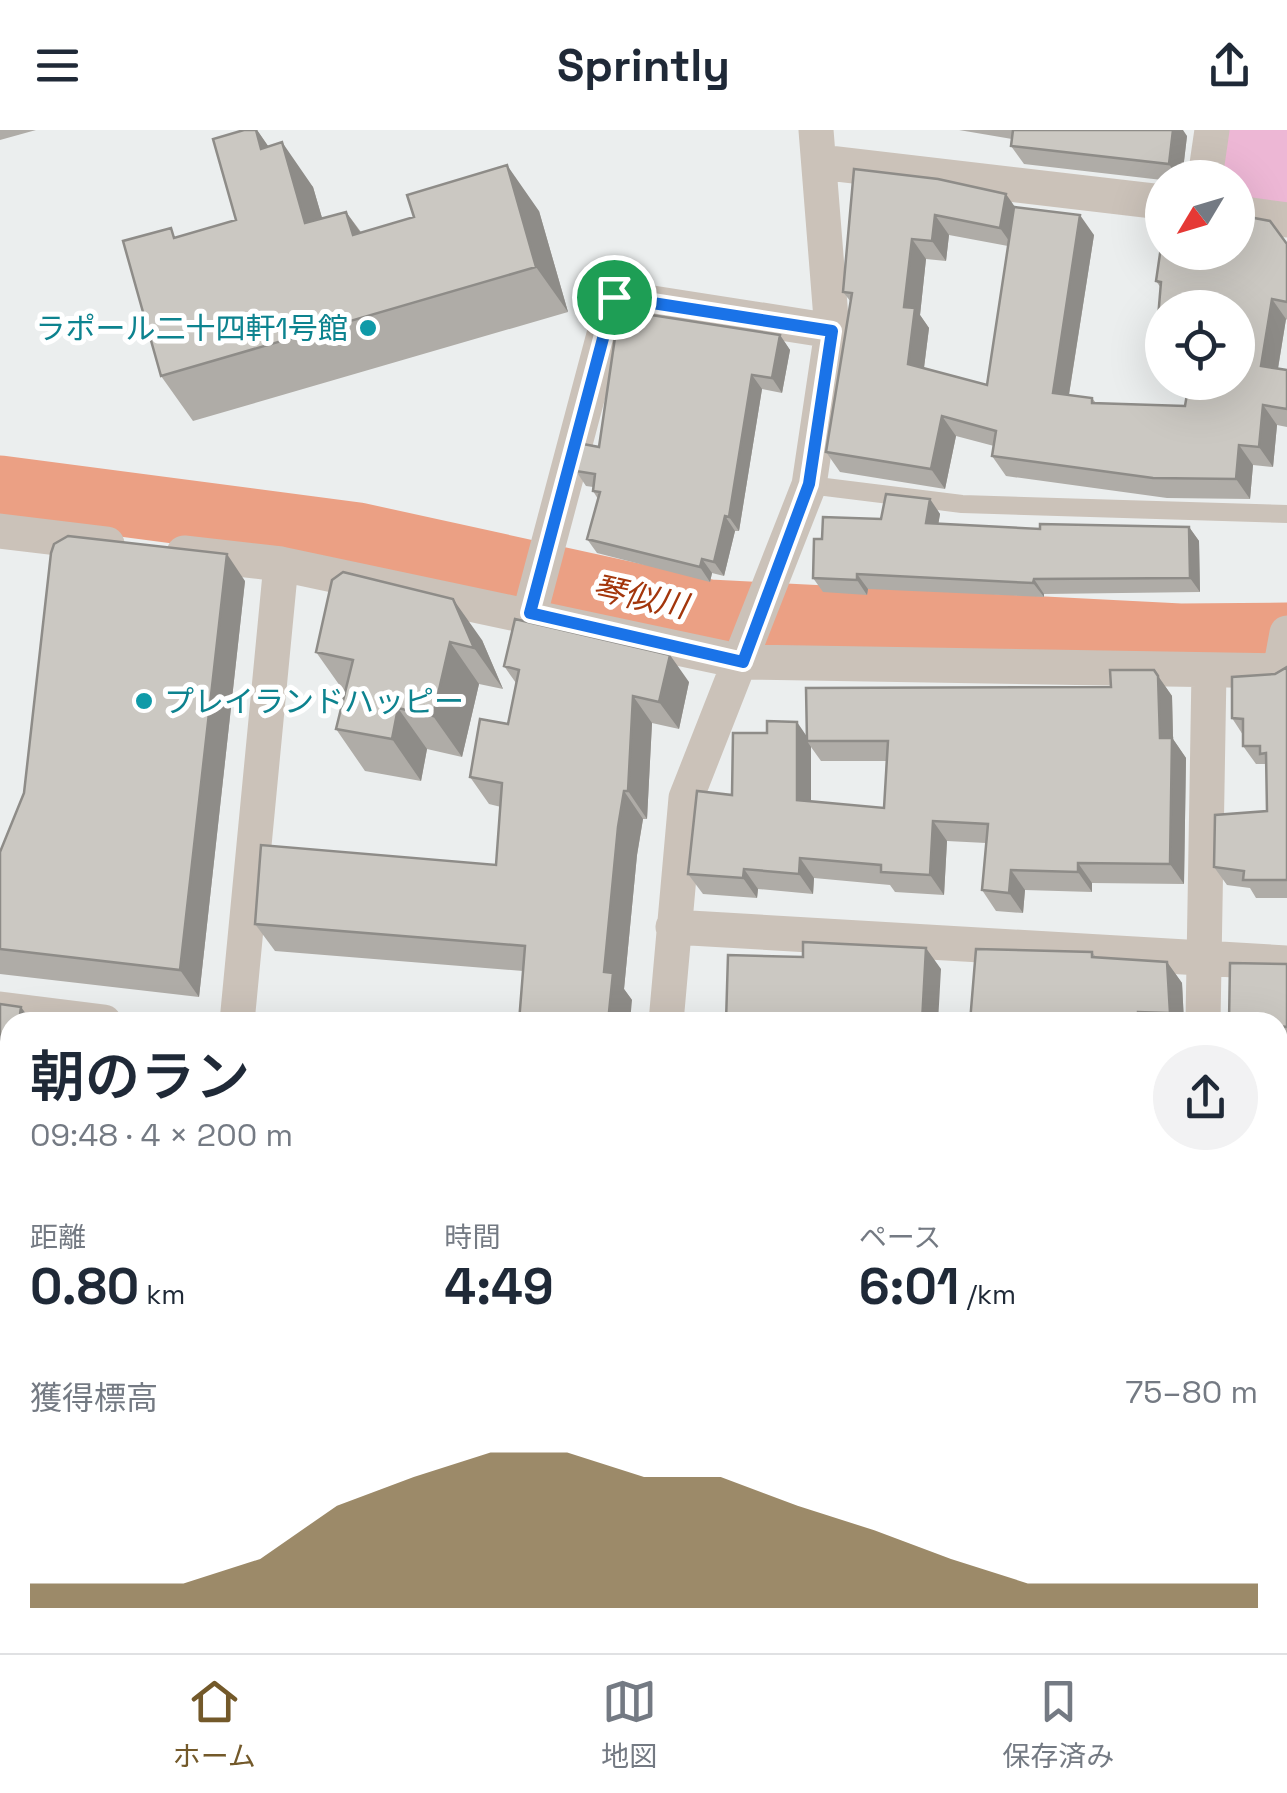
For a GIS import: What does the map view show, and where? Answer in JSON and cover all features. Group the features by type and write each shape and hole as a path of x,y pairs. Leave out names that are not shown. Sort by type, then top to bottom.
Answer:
{"street":[{"path":"1208,160 1212,130"},
{"path":"667,1012 686,798 809,484 832,331 818,146 1145,199"},
{"path":"1255,215 1287,220"},
{"path":"532,604 614,297 832,331"},
{"path":"0,532 281,564 532,604 746,652 1210,670 1284,656"},
{"path":"239,1012 281,564"},
{"path":"1203,1012 1210,670"},
{"path":"673,927 1204,955 1287,963"}],"lane":[{"path":"809,484 982,505 1287,514"}],"shaded area":[{"path":"1229,130 1287,130 1287,212 1255,208 1255,160 1223,160"}],"building":[{"path":"256,130 261,149 282,142 305,223 346,212 353,235 414,217 407,195 507,165 536,267 161,376 123,241 171,228 174,238 236,220 213,139"},
{"path":"1013,130 1173,130 1169,160 1145,161 1011,146"},
{"path":"854,169 938,179 1006,194 1000,228 935,215 932,241 912,239 904,307 915,308 908,364 987,385 1014,207 1080,215 1053,393 1092,398 1092,403 1185,406 1186,400 1255,400 1255,290 1160,290 1161,282 1156,281 1158,270 1255,270 1255,218 1270,221 1287,244 1287,302 1272,299 1261,366 1287,370 1287,409 1263,405 1259,447 1239,445 1236,479 1153,478 992,456 996,431 942,416 931,469 826,452 852,293 843,292"},
{"path":"619,310 780,335 772,378 752,375 729,517 725,516 714,562 702,559 700,567 587,539 600,492 593,491 595,474 576,471 583,444 599,447"},
{"path":"886,494 930,499 926,523 1040,529 1040,524 1189,527 1190,578 1034,579 1033,583 857,574 857,580 813,578 814,539 822,539 823,517 881,519"},
{"name":"プレイランドハッピー","path":"68,536 227,554 180,970 0,949 0,852 24,793 51,553 54,544"},
{"path":"343,572 453,599 474,648 450,642 433,716 398,708 392,739 336,729 353,660 316,652 332,580"},
{"path":"515,619 670,655 659,702 633,696 628,791 624,791 618,827 604,972 613,973 609,1012 520,1012 525,946 255,924 261,845 496,865 502,783 470,777 480,719 508,724 519,670 504,666"},
{"path":"1287,667 1287,880 1243,880 1244,871 1214,867 1215,815 1267,811 1266,753 1260,754 1260,746 1243,746 1243,719 1232,718 1232,677 1275,674"},
{"path":"1110,670 1154,670 1158,676 1160,738 1172,738 1170,864 1078,863 1078,872 1011,870 1009,893 982,890 988,824 933,821 930,875 881,872 881,865 800,858 799,874 744,869 743,878 688,874 697,791 732,795 733,733 767,733 767,721 797,722 797,800 884,808 888,741 807,741 806,688 1111,687"},
{"path":"803,942 926,948 923,1012 726,1012 728,955 803,957"},
{"path":"976,949 1092,952 1092,957 1167,962 1170,1012 971,1012"},
{"path":"1230,963 1287,964 1287,1012 1229,1012"},
{"path":"0,1004 21,1007 20,1012 0,1012"}],"waterway":[{"name":"琴似川","path":"0,488 358,535 709,612 1180,636 1287,635"}],"place":[{"name":"ラポール二十四軒1号館","path":"368,328"},
{"name":"プレイランドハッピー","path":"144,701"}],"route":[{"path":"614,297 832,331 809,484 743,662 530,613 614,297"}]}
